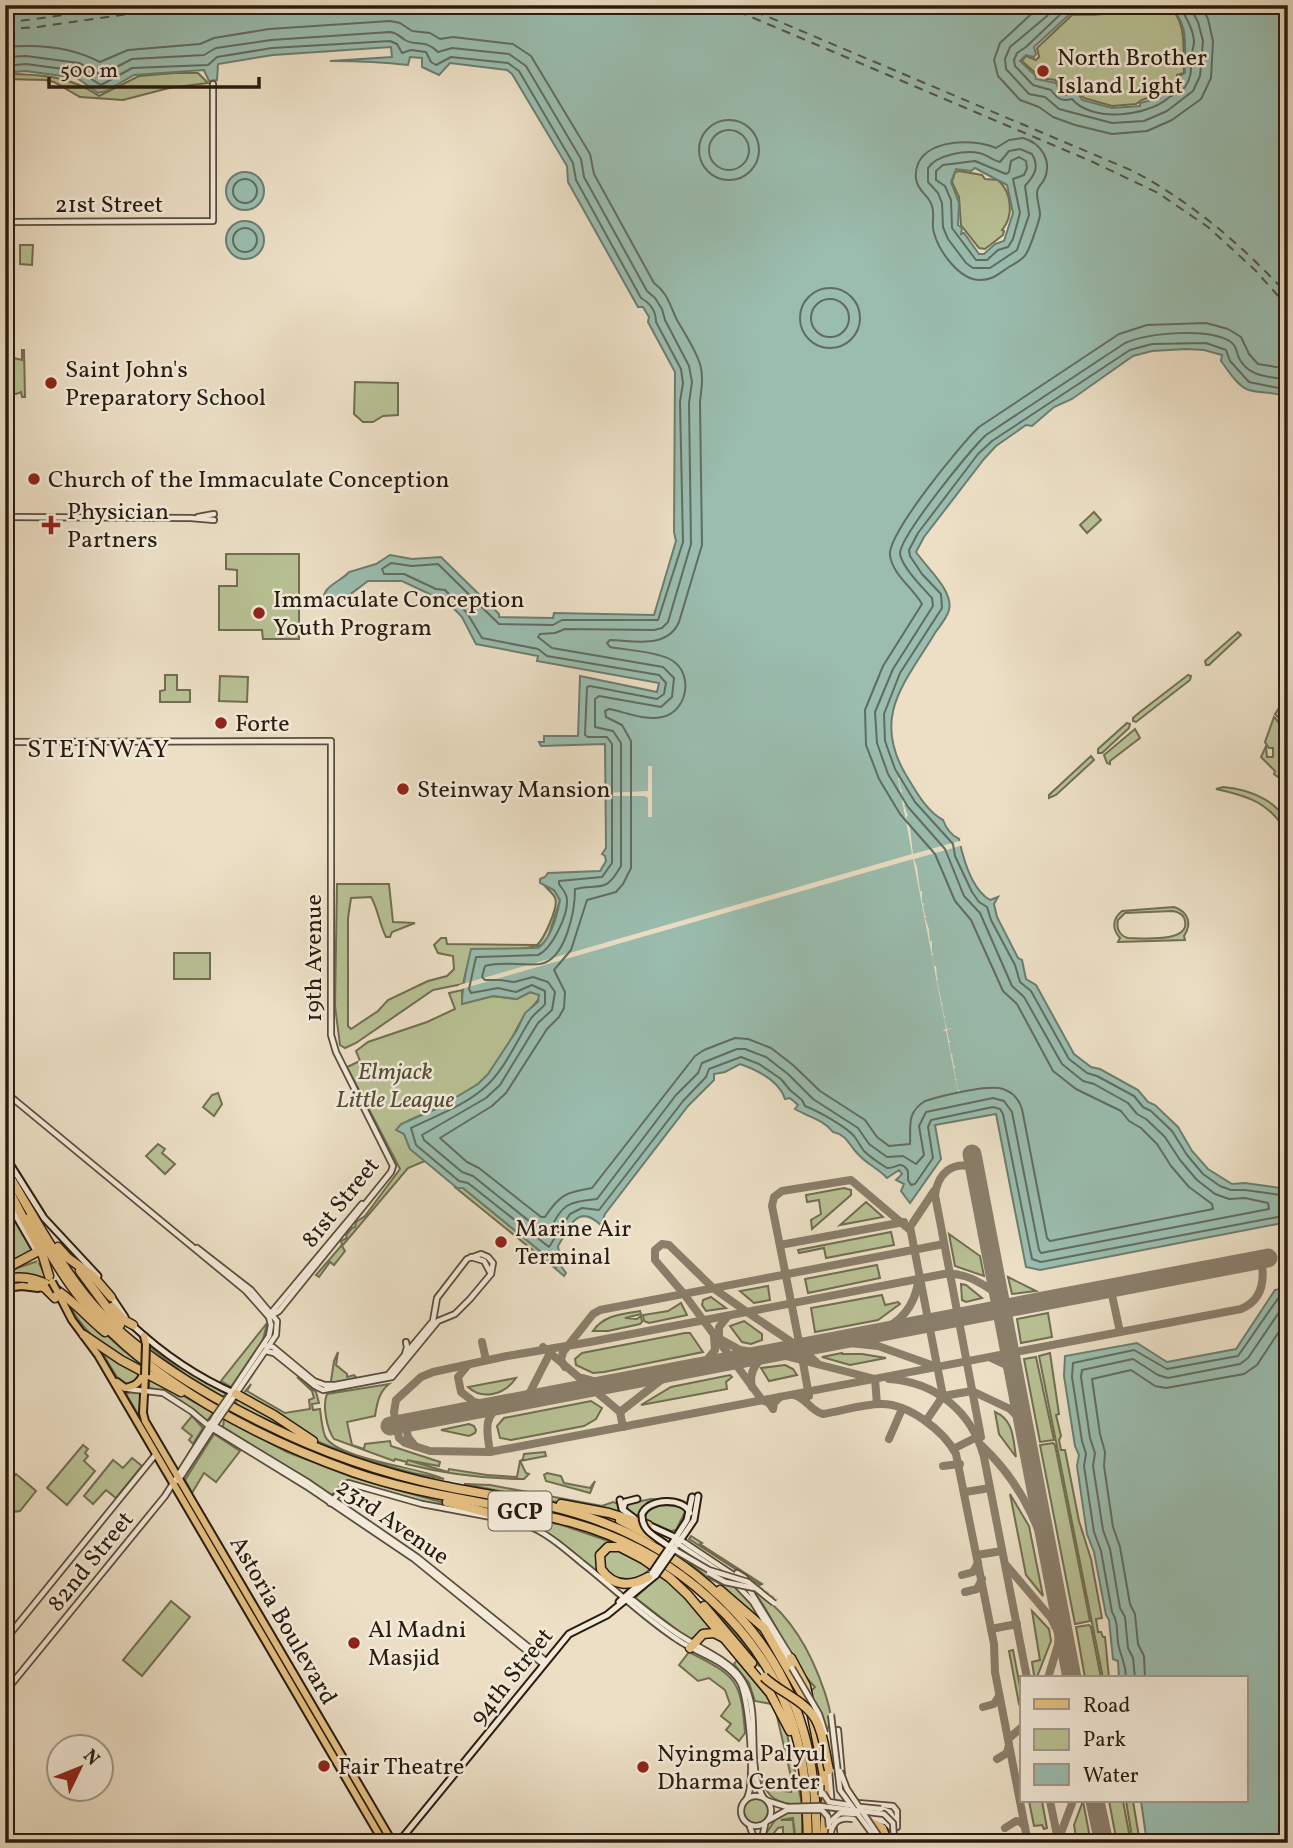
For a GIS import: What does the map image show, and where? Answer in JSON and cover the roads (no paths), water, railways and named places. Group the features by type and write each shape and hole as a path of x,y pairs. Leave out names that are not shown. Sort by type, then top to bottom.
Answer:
{"highway":[{"path":"6,1176 62,1252 91,1274 111,1297"},
{"path":"6,1176 51,1279"},
{"name":"GCP","path":"6,1176 80,1289 104,1316 188,1381 245,1414 310,1445 354,1461 420,1480 588,1517 657,1549 696,1575 728,1604 763,1645 784,1681 799,1717 809,1753 817,1843"},
{"name":"GCP","path":"6,1176 64,1276 82,1301 147,1371 215,1421 400,1486 565,1521 594,1530 635,1547 675,1570 702,1591 749,1641 769,1671 786,1706 796,1732 804,1774 808,1843"},
{"path":"5,1271 37,1255"},
{"path":"133,1325 124,1320 94,1281 75,1268 89,1281 115,1319 145,1347"},
{"path":"5,1284 27,1277 48,1283 147,1371"},
{"path":"5,1284 20,1281 36,1283 56,1295"},
{"path":"84,1335 125,1363 199,1403 215,1421"},
{"path":"232,1396 274,1415 307,1438 354,1461"},
{"path":"400,1486 437,1500 525,1525"},
{"path":"520,1500 616,1514 648,1525"},
{"path":"568,1506 625,1523 674,1543"},
{"path":"652,1575 631,1584 614,1582 601,1569 600,1555 608,1547 618,1546 655,1567 688,1595 780,1708 804,1774"},
{"path":"635,1547 696,1597 764,1677 814,1717 820,1729 829,1770"},
{"path":"657,1549 706,1580 758,1621 805,1699"},
{"path":"691,1646 702,1634 709,1633 721,1636 737,1654"},
{"path":"703,1649 701,1639 709,1633"},
{"path":"792,1658 806,1686 823,1770 826,1796 824,1843"},
{"path":"866,1820 882,1828 891,1841"}],"main road":[{"path":"5,1156 41,1214 96,1274 133,1325 144,1336 232,1396"},
{"path":"5,1197 51,1279"},
{"name":"Astoria Boulevard","path":"51,1279 56,1295 110,1376 156,1454 176,1481 395,1843"},
{"path":"144,1336 147,1371 145,1390"},
{"path":"110,1376 125,1388 137,1384 147,1371"},
{"name":"Astoria Boulevard","path":"145,1390 144,1416 176,1481 384,1843"},
{"path":"674,1543 646,1530 642,1514 650,1504 687,1501 695,1497"},
{"name":"94th Street","path":"395,1843 571,1631 610,1613 652,1575 687,1520 695,1497"},
{"name":"94th Street","path":"674,1543 694,1520 695,1497"},
{"path":"624,1512 624,1503 637,1499"},
{"path":"620,1500 624,1512 659,1530 673,1532 687,1520"},
{"path":"665,1502 684,1504 690,1513"},
{"path":"659,1530 674,1543"}],"street":[{"name":"21st Street","path":"5,222 213,221 213,84"},
{"path":"5,517 214,517"},
{"name":"19th Avenue","path":"5,742 331,741 331,1035 336,1052 391,1161"},
{"path":"5,1092 249,1288 277,1321 278,1331 266,1347 318,1383 333,1385 360,1382 392,1377 439,1321 456,1313 491,1274 484,1261 470,1257 437,1298 433,1321 390,1374 360,1382"},
{"name":"81st Street","path":"271,1314 389,1171 391,1161"},
{"path":"404,1357 406,1342"},
{"name":"82nd Street","path":"5,1692 176,1481 266,1347"},
{"path":"125,1388 158,1392 215,1421"},
{"name":"23rd Avenue","path":"215,1421 234,1437 417,1556 545,1663"},
{"name":"23rd Avenue","path":"215,1421 332,1501"},
{"path":"5,1640 156,1454"},
{"path":"332,1501 346,1484 350,1483 437,1507 525,1525 552,1539 659,1627 725,1666 736,1676 743,1690 747,1710 752,1778 743,1813 758,1843"},
{"path":"674,1543 693,1562 719,1579 755,1589"},
{"path":"674,1543 745,1578"},
{"path":"674,1543 730,1578 747,1593 822,1720 836,1841"},
{"path":"693,1562 719,1574 748,1582 774,1603"},
{"path":"720,1566 748,1587 792,1658 801,1679 824,1798 831,1803 884,1810 894,1816 897,1827"},
{"path":"691,1646 703,1649 731,1666 748,1691 752,1708 757,1781 770,1810 758,1843"},
{"path":"831,1715 841,1793 879,1843"},
{"path":"838,1730 843,1789 856,1803 893,1806 898,1812 897,1827"},
{"path":"839,1768 846,1786 875,1829 879,1843"},
{"path":"821,1784 822,1799 830,1807"},
{"path":"747,1798 754,1795 765,1798 787,1809 822,1810 827,1815 830,1843"},
{"path":"810,1806 887,1818"},
{"path":"750,1826 756,1827 767,1822 787,1809 830,1807 887,1815 893,1825 891,1841"},
{"path":"884,1810 887,1818 897,1827"},
{"path":"829,1827 837,1814 857,1814"},
{"path":"830,1843 831,1829 837,1820 866,1820"}],"water":[{"path":"5,5 1121,5 1097,15 1072,12 1034,47 1034,57 1026,55 1020,61 1036,79 1056,83 1066,95 1067,91 1078,93 1082,100 1112,108 1140,106 1140,103 1160,98 1160,92 1173,89 1180,83 1180,76 1185,73 1185,36 1180,19 1167,5 1288,5 1288,398 1245,388 1221,361 1222,355 1204,350 1152,351 1133,356 1072,399 1054,407 1032,426 1026,425 996,446 924,537 916,552 943,587 949,610 903,684 892,717 892,735 896,754 918,794 926,806 943,820 951,833 959,839 966,864 978,889 990,900 998,897 994,904 997,917 1018,958 1022,960 1026,979 1036,985 1074,1054 1091,1067 1100,1069 1138,1090 1178,1127 1192,1151 1208,1169 1232,1184 1245,1183 1288,1189 1288,1222 1040,1270 1026,1267 996,1114 935,1125 941,1159 910,1203 901,1191 904,1184 896,1180 902,1174 899,1170 887,1178 862,1158 845,1138 820,1121 795,1109 798,1105 790,1098 785,1099 773,1081 740,1064 714,1074 714,1080 688,1106 605,1214 601,1225 586,1216 575,1220 558,1246 561,1266 566,1273 564,1276 556,1269 556,1264 463,1188 457,1188 410,1149 404,1134 396,1130 401,1124 436,1109 478,1084 488,1074 525,1013 538,1002 539,995 530,992 517,999 493,996 462,1004 471,949 538,948 550,933 560,900 554,890 540,883 540,879 548,873 600,871 606,861 602,854 606,848 605,744 541,746 539,742 544,742 544,736 578,736 580,676 657,692 659,683 537,661 538,656 476,644 462,617 441,595 438,598 402,581 368,581 340,602 326,605 325,594 349,572 376,564 390,555 412,559 441,557 499,617 553,618 554,613 654,615 676,541 675,372 648,322 649,317 643,307 638,307 568,182 567,166 512,74 507,70 450,63 439,75 422,67 422,58 410,57 408,65 330,61 392,57 391,47 273,55 218,64 217,80 209,81 204,70 134,75 98,93 77,78 25,71 5,73","holes":["975,168 1007,185 1013,213 1004,241 995,244 984,254 979,254 964,233 961,234 962,228 958,225 959,203 951,182 956,169 971,171"]},
{"path":"245,172 259,177 264,191 259,205 245,210 231,205 226,191 231,177"},
{"path":"245,221 259,226 264,240 259,254 245,259 231,254 226,240 231,226"},
{"path":"1288,1288 1288,1843 1147,1843 1141,1802 1248,1802 1248,1676 1119,1676 1118,1661 1113,1659 1109,1620 1094,1552 1087,1534 1077,1466 1079,1455 1075,1446 1064,1376 1065,1356 1137,1343 1167,1362 1236,1349 1275,1290"}],"tunnel":[{"path":"37,1259 54,1259 72,1266"},
{"path":"749,1581 777,1601"},
{"path":"833,1713 834,1726"}],"place":[{"name":"North Brother Island Light","path":"1043,71"},
{"name":"Saint John's Preparatory School","path":"51,383"},
{"name":"Church of the Immaculate Conception","path":"34,479"},
{"name":"Physician Partners","path":"51,525"},
{"name":"Immaculate Conception Youth Program","path":"259,613"},
{"name":"Forte","path":"221,723"},
{"name":"Steinway Mansion","path":"403,789"},
{"name":"Marine Air Terminal","path":"501,1242"},
{"name":"Al Madni Masjid","path":"354,1643"},
{"name":"Fair Theatre","path":"324,1766"},
{"name":"Nyingma Palyul Dharma Center","path":"643,1767"}],"district":[{"name":"STEINWAY","path":"99,748"}],"park label":[{"name":"Elmjack Little League","path":"395,1085"}]}
